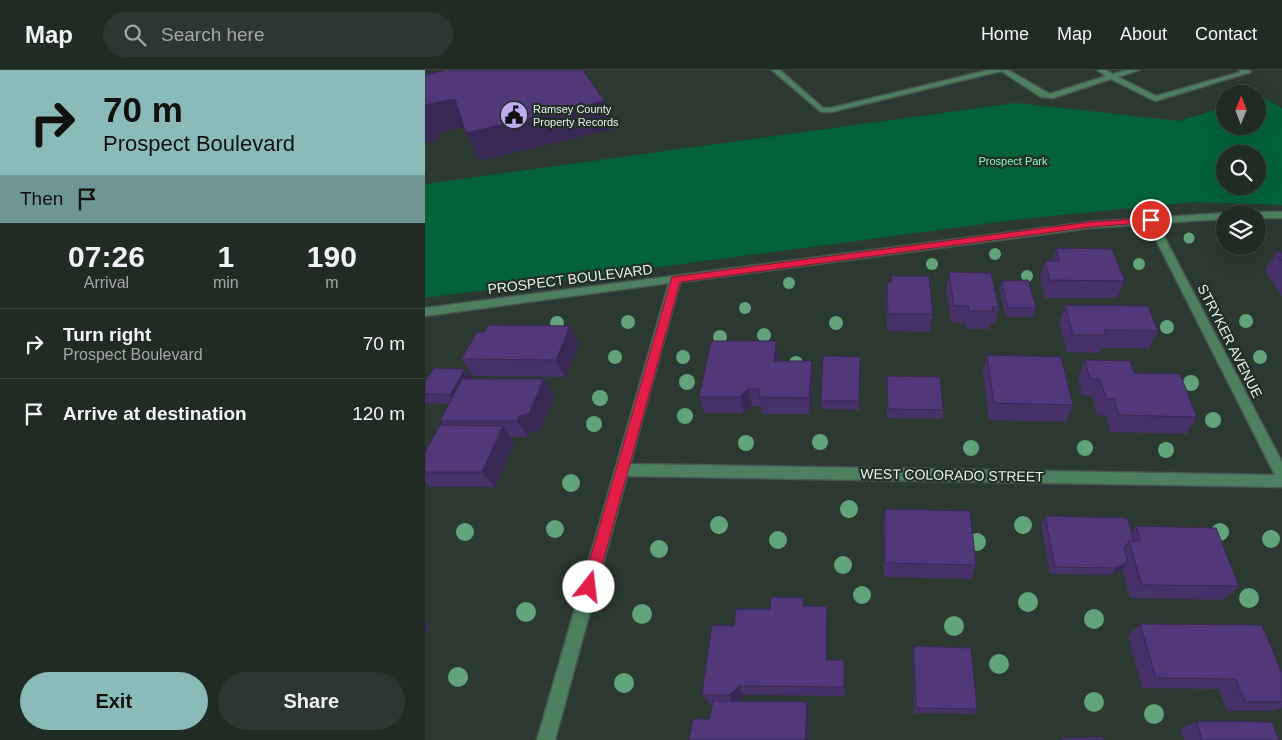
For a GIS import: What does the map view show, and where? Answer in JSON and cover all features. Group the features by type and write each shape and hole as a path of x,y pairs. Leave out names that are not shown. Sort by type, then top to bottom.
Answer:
{"street":[{"path":"776,70 821,110 831,110 998,70"},
{"path":"1003,70 1044,95 1050,96 1135,70"},
{"path":"1101,70 1155,99 1247,72 1243,70"},
{"path":"1266,216 1282,215"},
{"name":"PROSPECT BOULEVARD","path":"425,312 1090,224 1216,216"},
{"name":"STRYKER AVENUE","path":"1151,220 1282,475"},
{"path":"547,740 676,279"},
{"name":"WEST COLORADO STREET","path":"622,470 1282,481"}],"green space":[{"name":"Prospect Park","path":"1266,99 1282,108 1282,205 1194,202 1022,219 425,298 425,184 1015,103 1179,121 1216,110 1216,135 1266,135"}],"building":[{"path":"442,70 583,70 604,101 466,133 455,99 425,105 425,75"},
{"path":"1056,248 1112,249 1125,281 1050,280 1045,261 1060,261"},
{"path":"1276,252 1282,252 1282,261"},
{"path":"949,272 991,273 999,307 992,307 993,311 969,311 968,306 954,306"},
{"path":"891,276 929,276 933,314 888,314 887,282 892,282"},
{"path":"1028,280 1036,308 1008,308 1001,281"},
{"path":"1065,305 1148,306 1158,331 1104,330 1106,335 1073,335"},
{"path":"488,325 570,326 556,360 461,359 477,332 484,332"},
{"path":"711,341 776,341 774,361 812,361 809,398 759,397 760,389 748,389 740,397 699,397"},
{"path":"987,355 1061,357 1073,405 994,403"},
{"path":"823,356 860,357 859,401 821,401"},
{"path":"1085,360 1130,361 1134,373 1180,374 1197,417 1119,415 1114,399 1106,399 1100,379 1090,379"},
{"path":"434,368 465,369 450,395 425,394 425,382"},
{"path":"887,376 940,377 943,410 888,409"},
{"path":"462,379 544,379 529,413 519,416 517,421 440,421"},
{"path":"440,425 503,426 482,472 425,472 425,452"},
{"path":"885,509 970,511 976,565 885,563"},
{"path":"1045,516 1127,518 1134,541 1129,541 1124,548 1128,562 1116,568 1055,567"},
{"path":"1136,526 1216,528 1239,586 1142,585 1129,541 1141,541"},
{"path":"771,597 804,598 803,606 827,606 826,660 844,660 844,687 739,686 729,695 702,695 712,625 734,626 736,609 770,609"},
{"path":"1140,624 1262,625 1282,673 1282,702 1245,702 1236,679 1156,678"},
{"path":"914,646 971,648 977,709 916,708"},
{"path":"713,701 807,702 805,740 689,740 693,719 710,719"},
{"path":"1197,721 1272,722 1279,740 1202,740"},
{"path":"1104,737 1104,740 1061,740 1061,738"}],"place":[{"name":"Ramsey County Property Records","path":"514,115"}],"route":[{"path":"589,587 676,279 1090,224 1151,220"}]}
